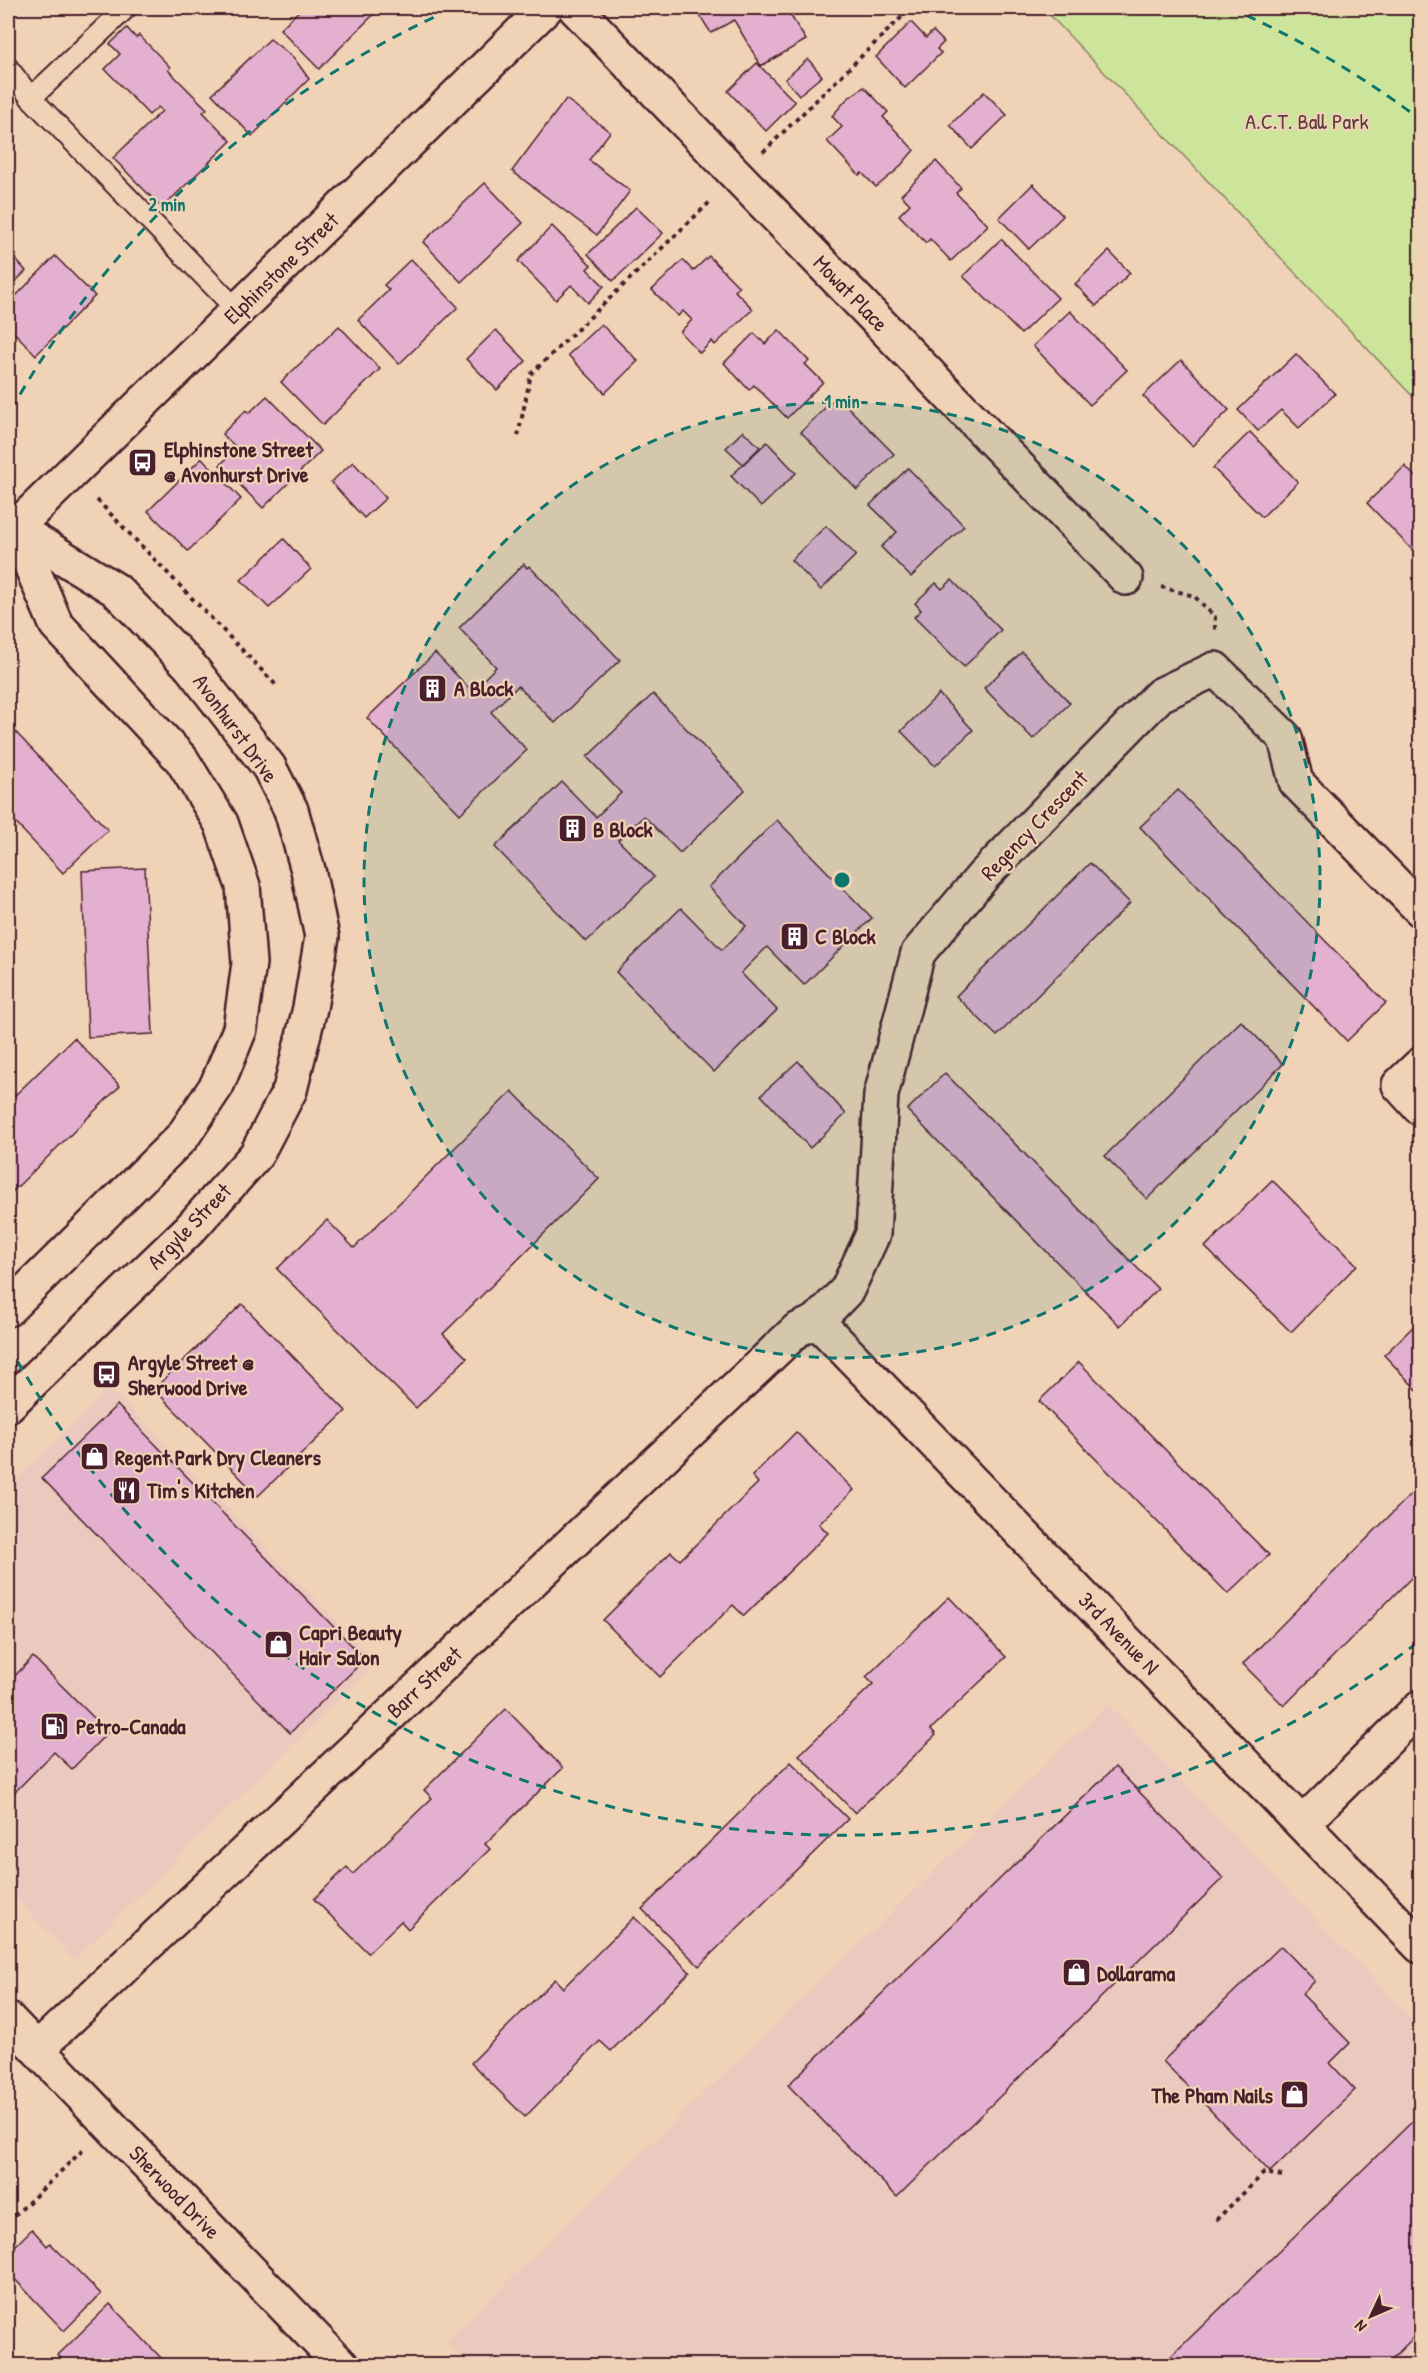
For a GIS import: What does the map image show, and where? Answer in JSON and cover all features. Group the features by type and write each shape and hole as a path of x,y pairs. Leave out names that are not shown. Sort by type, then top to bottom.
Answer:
{"street":[{"name":"Elphinstone Street","path":"11,524 72,474 546,8"},
{"name":"Mowat Place","path":"575,8 1126,578"},
{"path":"8,1309 183,1136 218,1085 240,1029 249,963 243,886 221,823 182,760 56,624 11,524"},
{"name":"Avonhurst Drive","path":"11,524 116,590 190,666 268,767 291,810 308,870 322,937 310,1008"},
{"path":"1215,669 1285,738 1296,782 1420,909"},
{"name":"Regency Crescent","path":"817,1321 847,1290 873,1234 881,1095 918,952 983,876 1160,695 1215,669"},
{"name":"Argyle Street","path":"8,1405 190,1229 256,1155 290,1090 310,1008"},
{"path":"1420,1065 1399,1085 1420,1108"},
{"name":"3rd Avenue N","path":"817,1321 1420,1946"},
{"name":"Barr Street","path":"37,2049 797,1330 817,1321"},
{"path":"1303,1823 1420,1707"},
{"name":"Sherwood Drive","path":"8,2019 342,2366"}],"lane":[{"path":"31,98 126,8"},
{"path":"8,68 31,98 237,311"}],"path":[{"path":"518,436 531,374 911,8"},
{"path":"72,474 276,685"},
{"path":"1126,578 1194,596 1215,617 1215,669"},
{"path":"8,2222 110,2125"},
{"path":"1216,2220 1264,2172 1283,2176"}],"shaded area":[{"path":"110,1388 377,1662 74,1960 8,1890 8,1487"},
{"path":"1108,1704 1420,2027 1420,2365 470,2366 446,2341"}],"green space":[{"name":"A.C.T. Ball Park","path":"1043,8 1420,8 1420,404"}],"building":[{"path":"302,8 372,8 376,12 319,69 280,29"},
{"path":"695,8 786,8 806,40 761,66 734,20 711,33"},
{"path":"911,22 926,38 933,31 944,42 937,49 941,53 905,88 876,57"},
{"path":"127,28 136,38 139,35 170,67 168,70 207,109 203,112 231,141 162,208 113,158 162,111 158,107 149,115 105,69 120,54 110,44"},
{"path":"270,39 294,58 309,79 252,136 212,94"},
{"path":"808,59 822,76 799,95 785,79"},
{"path":"757,63 795,102 766,131 728,91"},
{"path":"864,87 888,112 883,117 914,150 897,170 876,187 862,173 859,175 827,141 842,127 832,116 847,99"},
{"path":"984,92 1007,115 972,149 950,125"},
{"path":"566,99 610,132 589,160 630,191 597,235 512,171"},
{"path":"936,161 961,188 956,193 988,225 951,261 930,239 926,243 899,215 910,204 901,195"},
{"path":"485,183 523,223 461,282 423,242"},
{"path":"1033,184 1063,216 1029,249 999,218"},
{"path":"636,207 663,233 613,281 588,254"},
{"path":"552,226 591,265 587,269 604,286 588,303 571,285 556,300 518,261"},
{"path":"1001,239 1058,298 1021,334 963,276"},
{"path":"8,251 26,271 8,289"},
{"path":"1109,251 1130,273 1096,306 1075,284"},
{"path":"55,256 95,296 36,355 8,326 8,304"},
{"path":"709,256 739,287 735,291 753,309 715,345 712,341 700,353 680,332 692,320 683,311 678,316 652,290 683,260 693,271"},
{"path":"411,259 458,307 399,364 358,320 389,290 384,285"},
{"path":"1070,311 1127,370 1090,405 1033,346"},
{"path":"601,324 638,361 605,393 568,355"},
{"path":"339,326 380,369 323,425 281,382"},
{"path":"496,330 526,361 497,390 466,359"},
{"path":"779,330 809,361 805,364 823,382 787,418 754,385 749,390 724,363 754,333 765,344"},
{"path":"1296,354 1335,394 1299,428 1281,410 1258,431 1238,410"},
{"path":"1181,360 1229,410 1192,446 1143,396"},
{"path":"267,396 321,451 263,508 220,465 237,448 222,434 246,410 249,413"},
{"path":"837,396 894,454 857,490 801,432"},
{"path":"743,431 760,447 743,464 726,448"},
{"path":"1250,432 1298,482 1262,517 1213,468"},
{"path":"767,442 796,473 761,507 731,476"},
{"path":"202,458 241,499 188,551 148,511"},
{"path":"353,462 386,498 364,518 331,482"},
{"path":"1405,466 1420,482 1420,558 1367,503"},
{"path":"908,468 964,526 911,577 881,547 897,532 870,505"},
{"path":"826,526 856,555 821,590 791,560"},
{"path":"284,539 311,569 269,608 241,580"},
{"name":"A Block","path":"524,564 527,568 529,566 620,660 555,723 518,686 491,712 527,750 460,814 367,718 435,653 472,691 496,667 459,628"},
{"path":"952,580 1001,630 964,667 914,617 921,610 915,603 936,583 942,589"},
{"path":"1022,652 1070,703 1033,739 984,688"},
{"name":"B Block","path":"653,694 745,790 680,853 644,816 618,840 654,877 586,942 495,847 562,782 596,817 621,793 587,757"},
{"path":"939,694 973,730 935,766 901,731"},
{"path":"8,724 108,830 63,873 8,815"},
{"path":"1178,790 1386,1003 1347,1041 1140,827"},
{"name":"C Block","path":"777,820 872,918 804,985 767,947 741,973 777,1010 714,1072 616,972 681,908 722,950 746,926 709,887"},
{"path":"1090,863 1130,903 997,1036 956,996"},
{"path":"145,868 153,1034 88,1037 82,871"},
{"path":"1241,1021 1283,1064 1147,1199 1105,1156"},
{"path":"74,1038 120,1086 8,1196 8,1102"},
{"path":"798,1061 846,1114 810,1148 761,1095"},
{"path":"945,1073 1158,1289 1120,1326 907,1110"},
{"path":"512,1091 599,1179 443,1334 467,1358 416,1408 277,1269 327,1220 354,1248"},
{"path":"1272,1180 1357,1265 1291,1332 1205,1247"},
{"path":"242,1304 346,1411 258,1496 154,1389"},
{"path":"1420,1320 1420,1393 1384,1355"},
{"path":"1079,1362 1269,1555 1228,1594 1039,1401"},
{"path":"117,1405 365,1659 290,1733 42,1478"},
{"path":"796,1432 854,1490 819,1524 828,1533 744,1616 733,1605 660,1677 603,1620 671,1552 680,1560 758,1483 752,1476"},
{"path":"1420,1485 1420,1569 1284,1706 1243,1664"},
{"path":"949,1597 1006,1657 931,1729 936,1735 855,1813 799,1755 873,1684 866,1677"},
{"name":"Petro-Canada","path":"33,1657 108,1732 72,1769 54,1752 8,1799 8,1720 15,1713 8,1706 8,1683"},
{"path":"506,1709 563,1768 485,1844 490,1849 408,1929 401,1921 368,1953 314,1899 347,1867 353,1874 432,1798 424,1790"},
{"path":"791,1762 848,1819 699,1966 642,1909"},
{"path":"1115,1767 1223,1878 897,2197 788,2085"},
{"path":"634,1917 690,1972 611,2051 600,2041 525,2117 471,2063 555,1979 563,1988"},
{"path":"1281,1946 1315,1981 1302,1994 1350,2043 1330,2063 1355,2090 1270,2172 1163,2061"},
{"path":"1420,2114 1420,2331 1385,2366 1161,2366"},
{"path":"32,2229 47,2246 50,2243 101,2294 64,2331 8,2272 8,2253"},
{"path":"110,2304 163,2360 157,2366 68,2366 58,2355"}],"place":[{"name":"Elphinstone Street @ Avonhurst Drive","path":"143,462"},
{"name":"A Block","path":"433,688"},
{"name":"B Block","path":"572,829"},
{"name":"C Block","path":"794,936"},
{"name":"Argyle Street @ Sherwood Drive","path":"107,1375"},
{"name":"Regent Park Dry Cleaners","path":"94,1457"},
{"name":"Tim's Kitchen","path":"126,1490"},
{"name":"Capri Beauty Hair Salon","path":"278,1645"},
{"name":"Petro-Canada","path":"55,1726"},
{"name":"Dollarama","path":"1076,1973"},
{"name":"The Pham Nails","path":"1294,2095"}]}
